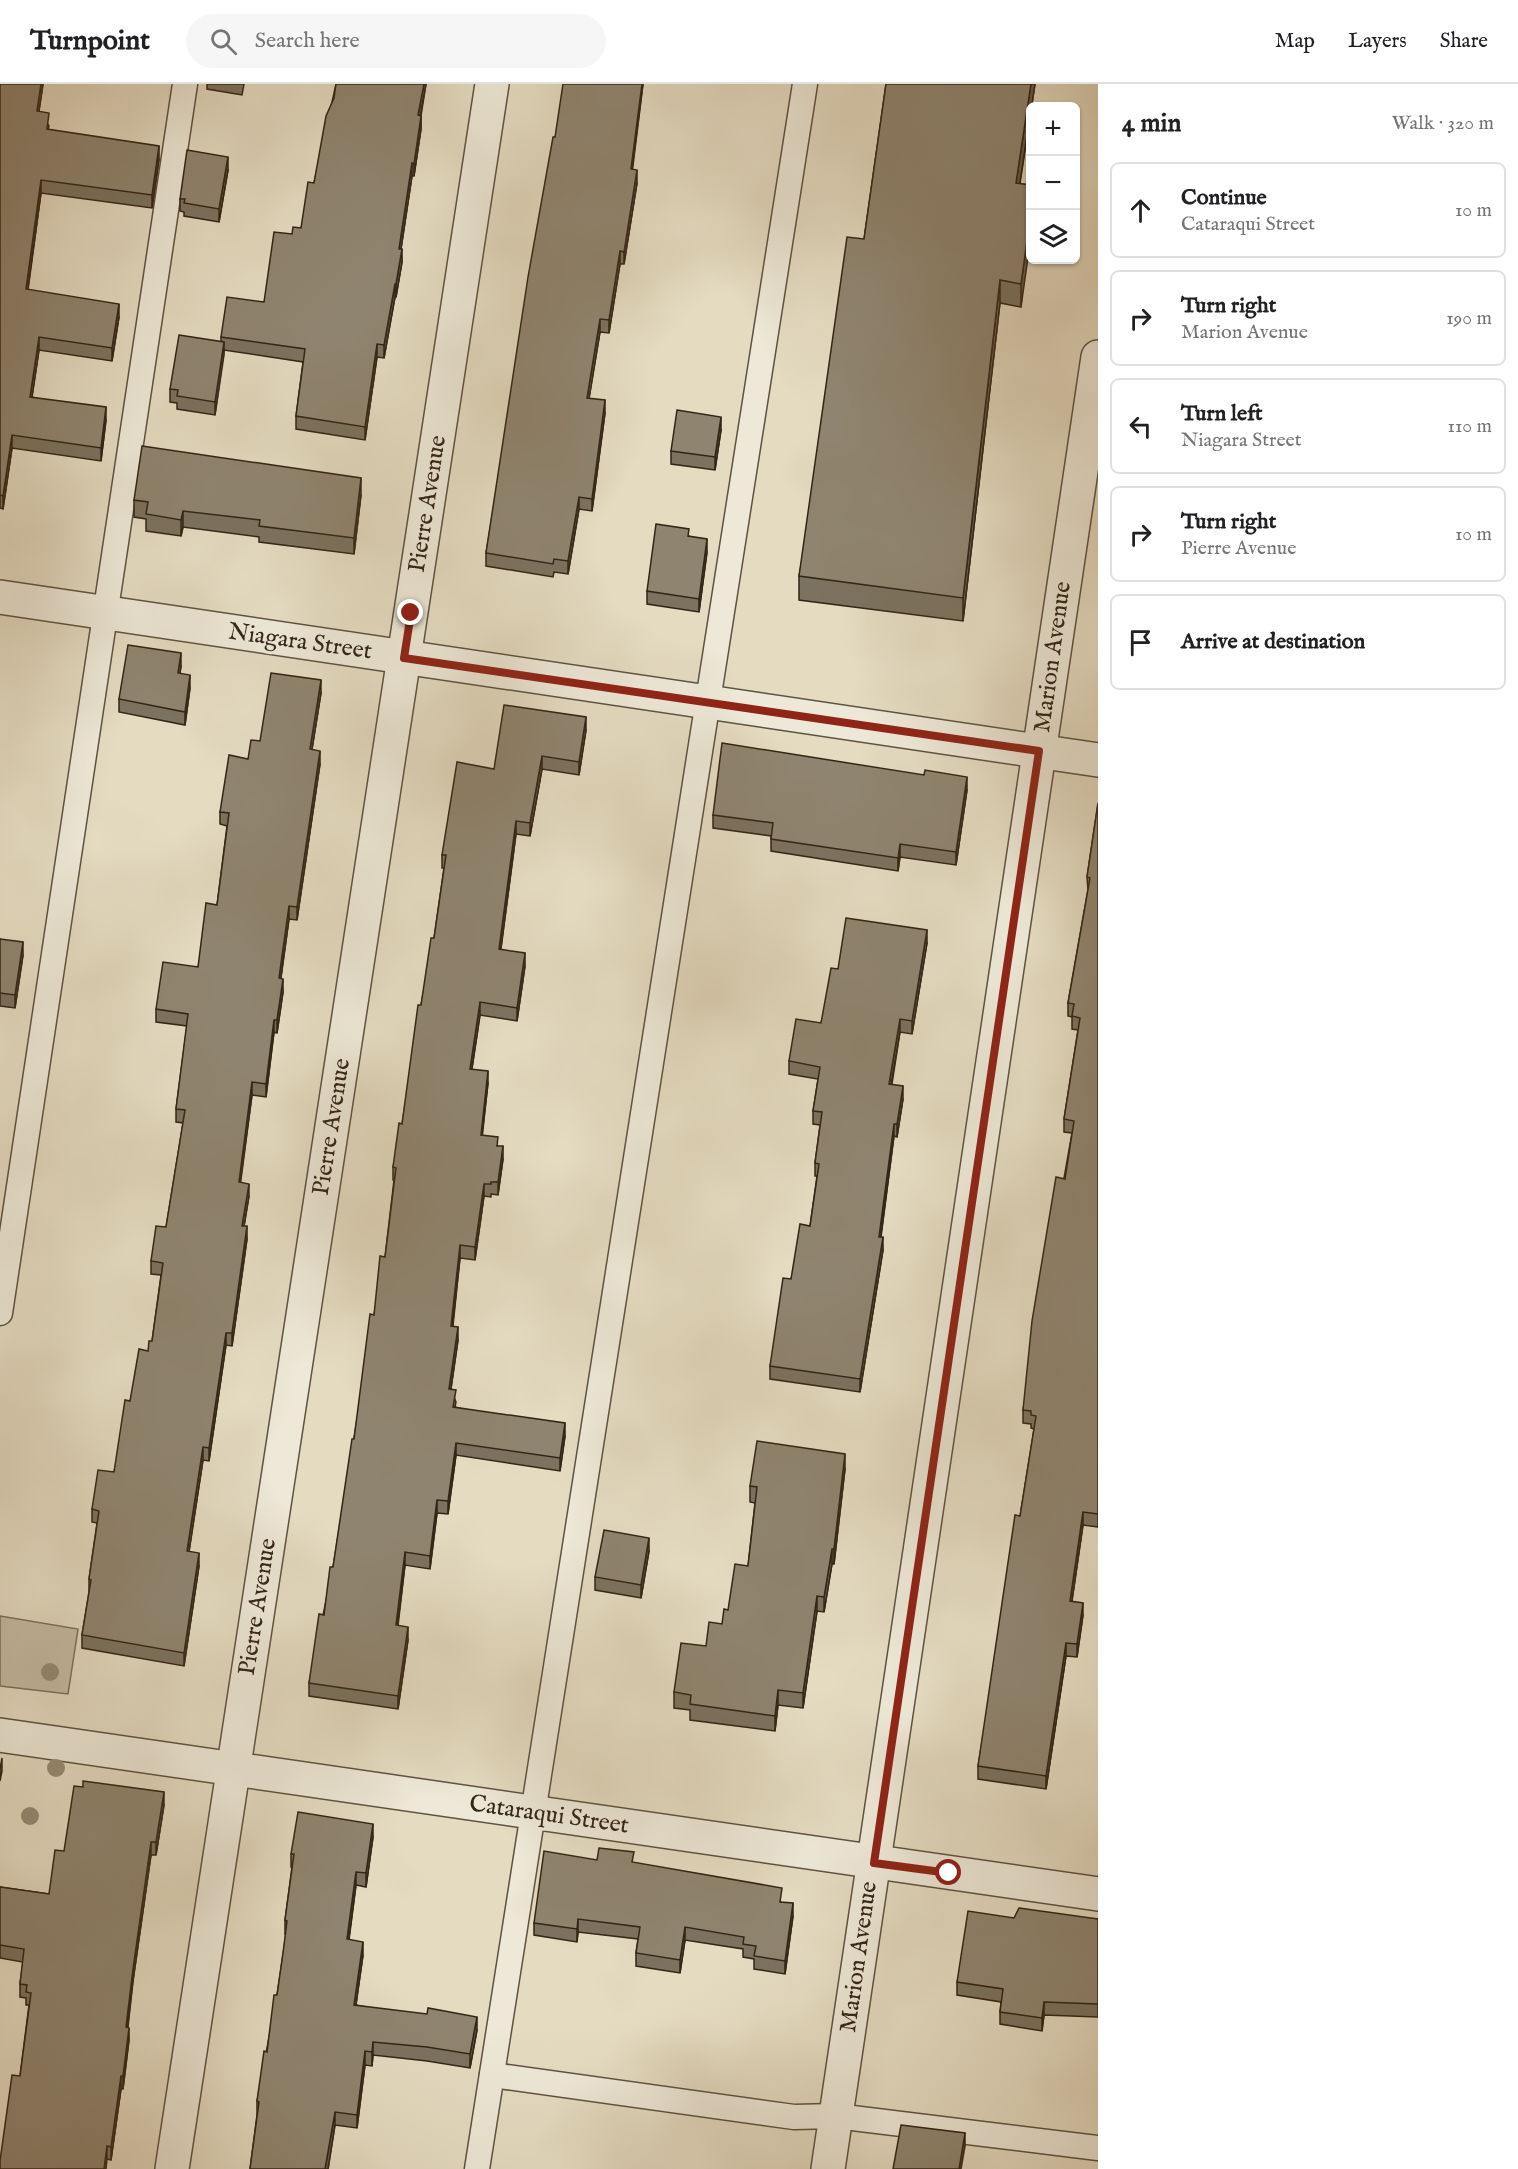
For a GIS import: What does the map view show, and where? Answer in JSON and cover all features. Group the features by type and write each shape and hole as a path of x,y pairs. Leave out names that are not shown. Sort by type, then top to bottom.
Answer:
{"street":[{"name":"Pierre Avenue","path":"172,2169 492,84"},
{"name":"Marion Avenue","path":"828,2169 1098,357"},
{"name":"Niagara Street","path":"0,597 1098,760"},
{"name":"Cataraqui Street","path":"0,1735 1098,1894"}],"lane":[{"path":"0,1312 185,84"},
{"path":"477,2169 805,84"},
{"path":"492,2075 794,2116 836,2116 1098,2148"}],"shaded area":[{"path":"0,1616 78,1629 68,1694 0,1686"}],"building":[{"path":"0,84 41,84 37,111 49,113 47,129 159,146 152,195 41,180 26,289 119,304 112,348 39,337 30,397 106,407 101,448 12,435 3,496 0,495"},
{"path":"336,84 424,84 418,115 421,116 414,164 412,163 399,249 402,249 396,284 384,345 377,344 365,427 296,416 305,349 221,337 227,297 264,302 274,232 292,234 293,227 301,228 308,182 314,183 326,116 334,98"},
{"path":"563,84 642,84 631,169 637,170 624,252 620,251 609,320 600,319 587,398 605,400 592,499 579,497 568,561 554,559 553,564 486,553 528,277"},
{"path":"886,84 1031,84 1028,102 1026,102 1026,117 1016,183 1026,184 1026,248 1021,284 1000,280 963,598 799,576 847,237 864,239"},
{"path":"187,150 228,157 219,209 184,203 185,199 180,199"},
{"path":"179,335 224,342 215,402 177,396 178,390 170,389"},
{"path":"677,410 721,417 715,457 671,451"},
{"path":"142,446 361,478 354,538 259,526 260,520 183,511 181,520 146,514 148,502 134,500"},
{"path":"656,524 689,529 688,536 707,539 699,599 647,591"},
{"path":"128,645 181,653 178,673 190,675 185,712 119,699"},
{"path":"271,673 321,680 310,749 320,751 297,907 289,906 279,978 283,979 277,1020 274,1020 266,1084 252,1082 239,1182 249,1184 242,1226 247,1226 232,1333 226,1333 209,1448 203,1447 187,1551 199,1553 184,1653 82,1635 99,1511 92,1509 98,1470 114,1472 125,1400 130,1401 139,1349 148,1351 149,1341 152,1341 163,1263 151,1261 156,1226 166,1227 185,1110 176,1109 188,1014 156,1009 163,962 198,967 206,903 217,905 229,813 220,812 229,755 248,759 251,740 260,741"},
{"path":"504,705 586,717 579,762 542,756 530,823 516,821 499,949 525,953 517,1008 480,1002 470,1069 488,1071 481,1135 498,1137 497,1146 503,1146 498,1182 484,1184 475,1247 460,1245 451,1326 458,1327 449,1389 456,1390 453,1407 565,1423 560,1458 456,1443 448,1501 437,1500 430,1556 405,1552 396,1625 408,1627 398,1696 309,1683 319,1614 324,1615 330,1567 333,1567 352,1439 354,1439 370,1314 374,1315 380,1256 385,1257 399,1123 402,1124 418,1005 421,1005 431,938 434,938 446,855 442,855 457,762 494,769"},
{"path":"722,743 924,775 925,770 967,777 956,852 900,844 898,858 771,839 773,823 713,815"},
{"path":"1098,803 1098,1514 1083,1512 1070,1601 1083,1603 1077,1644 1066,1643 1046,1776 978,1766 1015,1515 1020,1516 1036,1416 1031,1415 1031,1411 1023,1410 1032,1321 1056,1177 1065,1179 1074,1121 1064,1119 1080,1018 1072,1016 1074,1004 1068,1003 1090,878 1087,877"},
{"path":"846,918 927,930 912,1021 900,1019 889,1084 903,1086 897,1124 894,1124 879,1237 883,1237 860,1379 770,1366 783,1278 791,1279 800,1224 810,1226 819,1164 815,1163 822,1112 813,1111 820,1067 789,1061 796,1019 821,1023 831,968 838,969"},
{"path":"0,939 23,942 15,995 0,993"},
{"path":"757,1441 845,1454 834,1549 832,1549 824,1597 817,1596 803,1693 778,1690 775,1716 690,1704 691,1695 674,1692 681,1643 706,1646 709,1622 722,1624 724,1609 728,1610 735,1564 748,1566 757,1487 750,1486"},
{"path":"604,1530 649,1538 641,1585 595,1577"},
{"path":"83,1781 164,1792 156,1842 151,1842 126,2027 129,2028 123,2076 121,2076 111,2147 107,2146 104,2169 0,2169 12,2075 20,2076 31,1993 26,1992 27,1985 20,1984 24,1949 0,1945 0,1887 49,1894 55,1850 64,1851 74,1786 83,1787"},
{"path":"298,1812 373,1824 366,1873 356,1872 347,1939 363,1942 354,2005 427,2014 428,2008 477,2017 470,2054 373,2042 372,2052 365,2051 357,2115 335,2112 325,2169 250,2169 264,2051 267,2052 274,1995 277,1995 283,1953 294,1854 291,1854"},
{"path":"599,1848 634,1852 632,1862 782,1888 780,1902 793,1903 785,1961 754,1956 756,1946 743,1944 744,1937 685,1927 680,1960 636,1953 640,1927 578,1919 577,1929 534,1923 544,1851 597,1860"},
{"path":"1019,1908 1098,1919 1098,2004 1044,2002 1042,2018 1000,2012 1003,1989 957,1982 968,1911 1014,1918"},
{"path":"901,2125 965,2133 959,2169 893,2169"}],"route":[{"path":"411,613 404,658 1039,751 874,1863 949,1873"}]}
